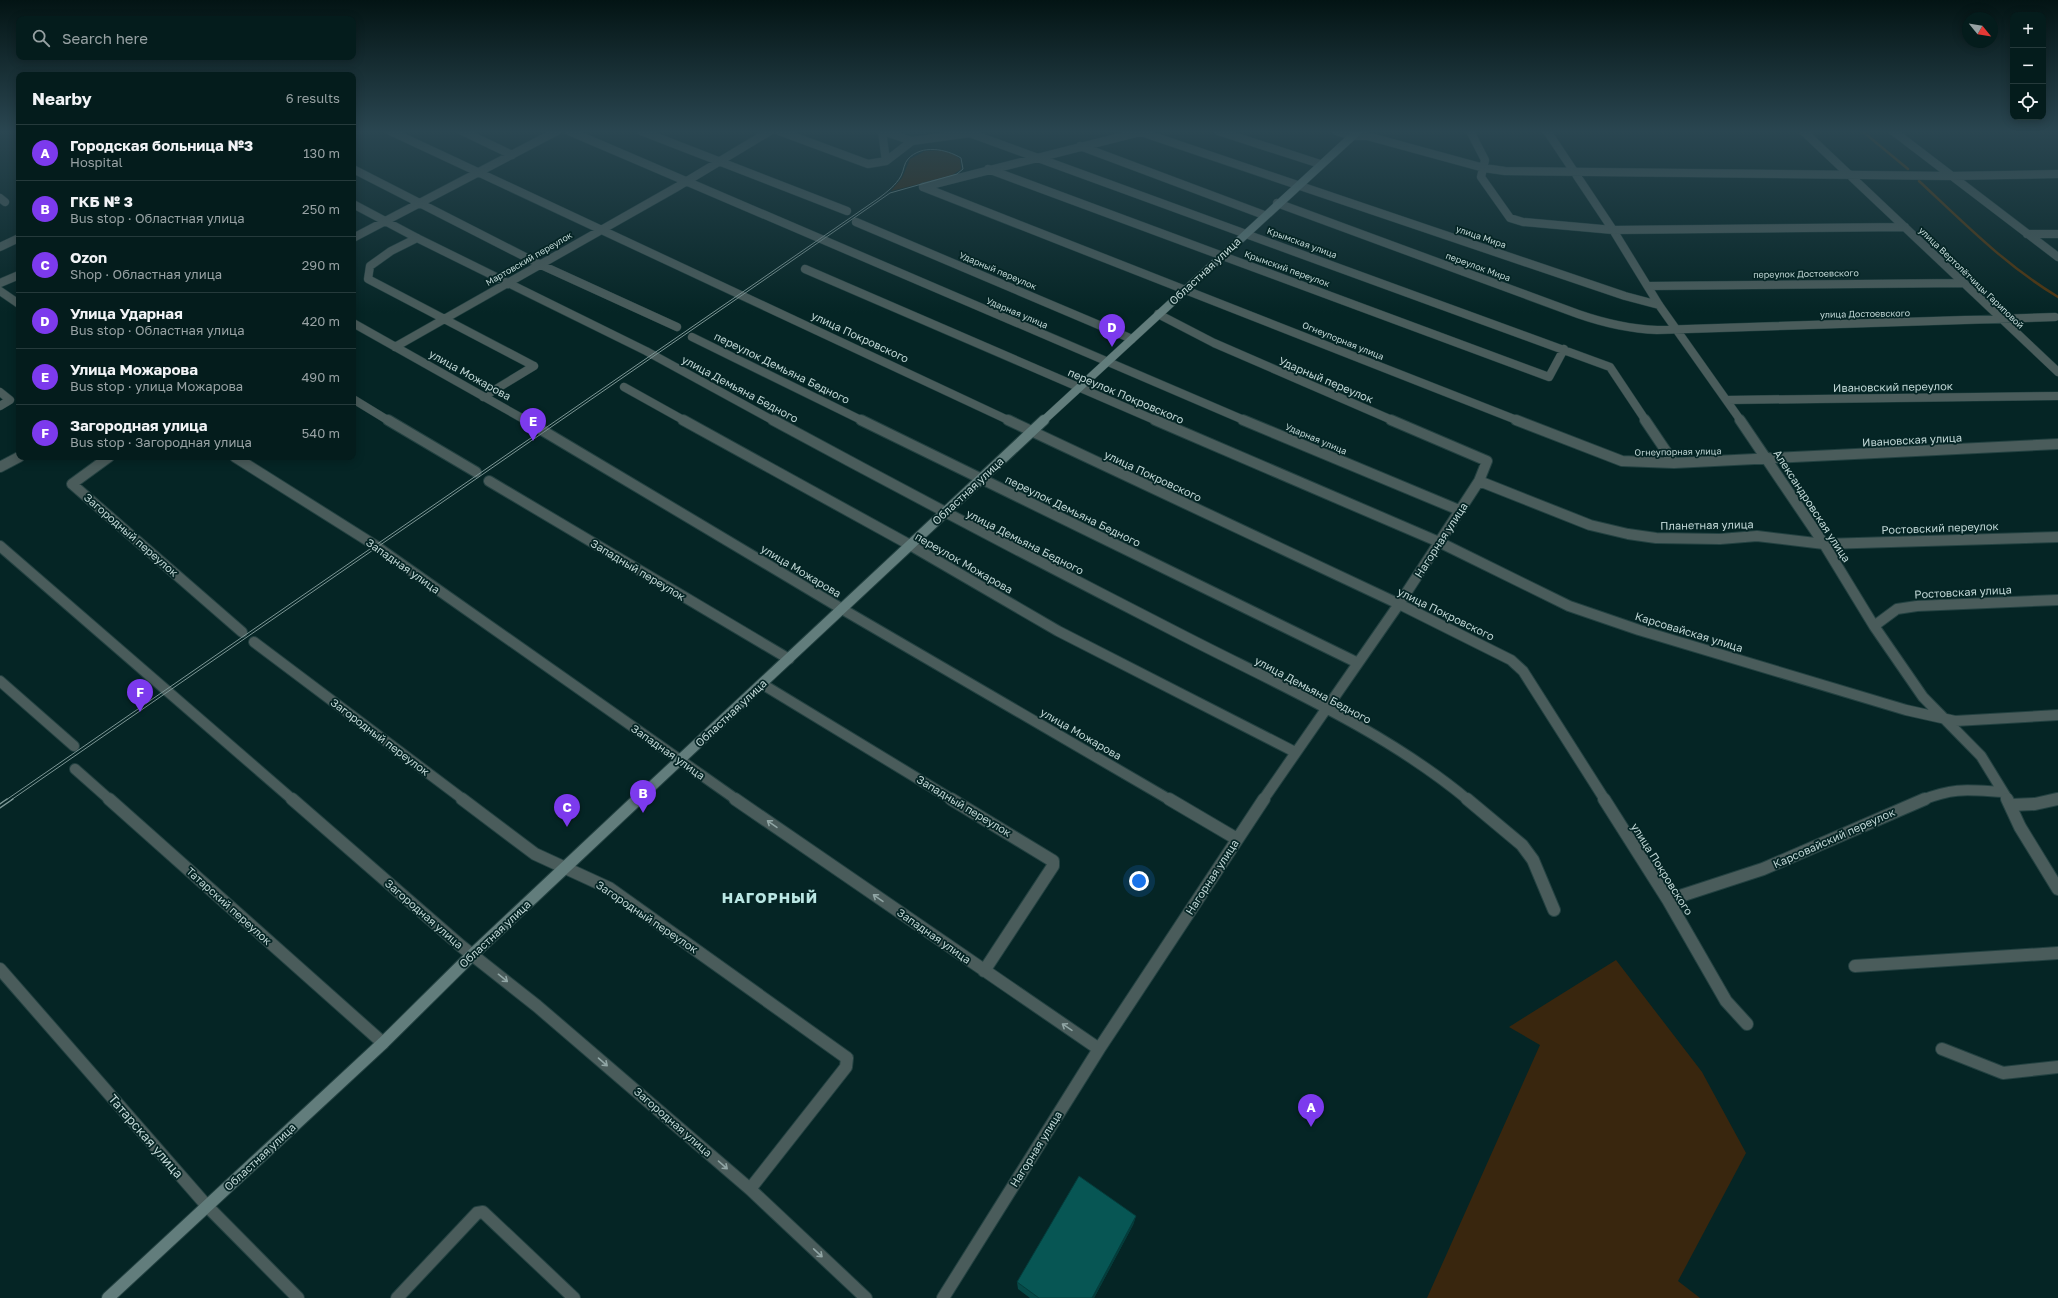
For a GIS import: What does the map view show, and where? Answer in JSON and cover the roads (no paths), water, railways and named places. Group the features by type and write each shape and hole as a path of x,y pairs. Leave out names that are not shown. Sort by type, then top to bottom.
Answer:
{"main road":[{"name":"Областная улица","path":"108,1298 383,1043 473,954 1290,192"}],"street":[{"path":"399,192 539,264 677,327"},
{"path":"356,236 440,192"},
{"name":"улица Покровского","path":"518,192 738,292 1399,604 1488,647 1511,660 1523,671 1668,900 1726,1001 1747,1024"},
{"name":"Мартовский переулок","path":"395,347 600,229 669,192"},
{"name":"Ударная улица","path":"709,192 1106,362 1459,510"},
{"path":"795,192 847,211"},
{"name":"Огнеупорная улица","path":"935,192 1615,459 1639,463 1766,459"},
{"name":"Крымский переулок","path":"1049,192 1549,377 1564,349"},
{"name":"Крымская улица","path":"1131,192 1246,232 1610,367 1674,463"},
{"path":"1202,192 1264,215"},
{"name":"улица Мира","path":"1316,192 1625,296 1659,305"},
{"path":"1491,192 1510,218 1523,222 1614,230 1905,227"},
{"name":"Александровская улица","path":"1588,192 1649,286 1659,305 1727,400 1824,544 1874,626 1923,697 1981,756 2011,805 2020,827 2058,889"},
{"name":"улица Вертолётчицы Гариповой","path":"1868,192 2001,320 2058,372"},
{"path":"1971,192 2058,257"},
{"path":"0,198 5,202 0,204"},
{"name":"переулок Мира","path":"1277,203 1463,273 1622,328 1659,331 1676,328"},
{"name":"улица Демьяна Бедного","path":"356,206 384,222 646,351 944,513 1325,708 1400,751 1448,784 1517,840 1533,860 1554,910"},
{"name":"Ударный переулок","path":"856,222 1132,338"},
{"path":"2027,234 2058,234"},
{"path":"417,238 392,251 370,266 368,279 534,366 483,397"},
{"path":"0,247 16,239"},
{"name":"переулок Покровского","path":"805,269 1078,388 1439,542"},
{"path":"0,283 16,276"},
{"name":"переулок Достоевского","path":"1649,286 1964,283"},
{"path":"0,291 16,302"},
{"name":"Ударный переулок","path":"1158,314 1214,343 1487,461"},
{"name":"улица Достоевского","path":"1676,328 2001,320 2055,317"},
{"name":"улица Можарова","path":"356,325 542,429 842,609 1237,839"},
{"name":"переулок Демьяна Бедного","path":"692,337 1358,663"},
{"name":"переулок Можарова","path":"624,387 910,545 1058,631 1295,752"},
{"path":"0,392 10,400 0,406"},
{"name":"Ивановский переулок","path":"1727,400 2058,396"},
{"path":"356,401 476,472"},
{"name":"Ивановская улица","path":"1766,459 2058,444"},
{"path":"0,467 16,459"},
{"name":"Загородный переулок","path":"105,460 72,484 242,632"},
{"name":"Западная улица","path":"240,460 373,544 680,761 1099,1049"},
{"name":"Нагорная улица","path":"943,1298 1099,1049 1295,752 1399,604 1479,481 1487,461"},
{"name":"Западный переулок","path":"489,480 789,659"},
{"name":"Планетная улица","path":"1479,481 1590,525 1628,534 1687,539 1757,536 1824,544"},
{"name":"Ростовский переулок","path":"1824,544 2058,537"},
{"name":"Карсовайская улица","path":"1439,542 1569,606 1632,628 1906,710 1955,721 2058,715"},
{"name":"Загородная улица","path":"0,546 473,954 537,1006 750,1189 866,1298"},
{"name":"Ростовская улица","path":"1874,626 1897,609 1917,606 2058,600"},
{"name":"Загородный переулок","path":"254,642 535,854 609,888 847,1058 848,1062 846,1067 750,1189"},
{"path":"0,681 74,746"},
{"name":"Западный переулок","path":"762,684 1054,861 1053,866 984,971"},
{"name":"Татарский переулок","path":"75,769 383,1043"},
{"name":"Карсовайский переулок","path":"1668,900 1763,869 1889,813 1943,792 1961,789 2003,792"},
{"path":"2011,805 2035,804 2058,799"},
{"path":"1855,966 2058,953"},
{"name":"Татарская улица","path":"0,969 207,1206 298,1298"},
{"path":"1942,1049 2002,1073 2058,1067"},
{"path":"397,1298 477,1213 483,1212 488,1214 574,1298"}],"waterway":[{"path":"1930,192 2003,257 2039,285 2058,297"}],"tram line":[{"path":"6,800 887,192"},
{"path":"11,800 890,193 895,192"},
{"path":"0,804 7,799"},
{"path":"0,808 13,799"}],"place":[{"name":"Улица Ударная","path":"1112,347"},
{"name":"Улица Можарова","path":"533,441"},
{"name":"Загородная улица","path":"140,712"},
{"name":"ГКБ № 3","path":"643,813"},
{"name":"Ozon","path":"567,827"},
{"name":"Городская больница №3","path":"1311,1127"}],"district":[{"name":"НАГОРНЫЙ","path":"770,898"}]}
